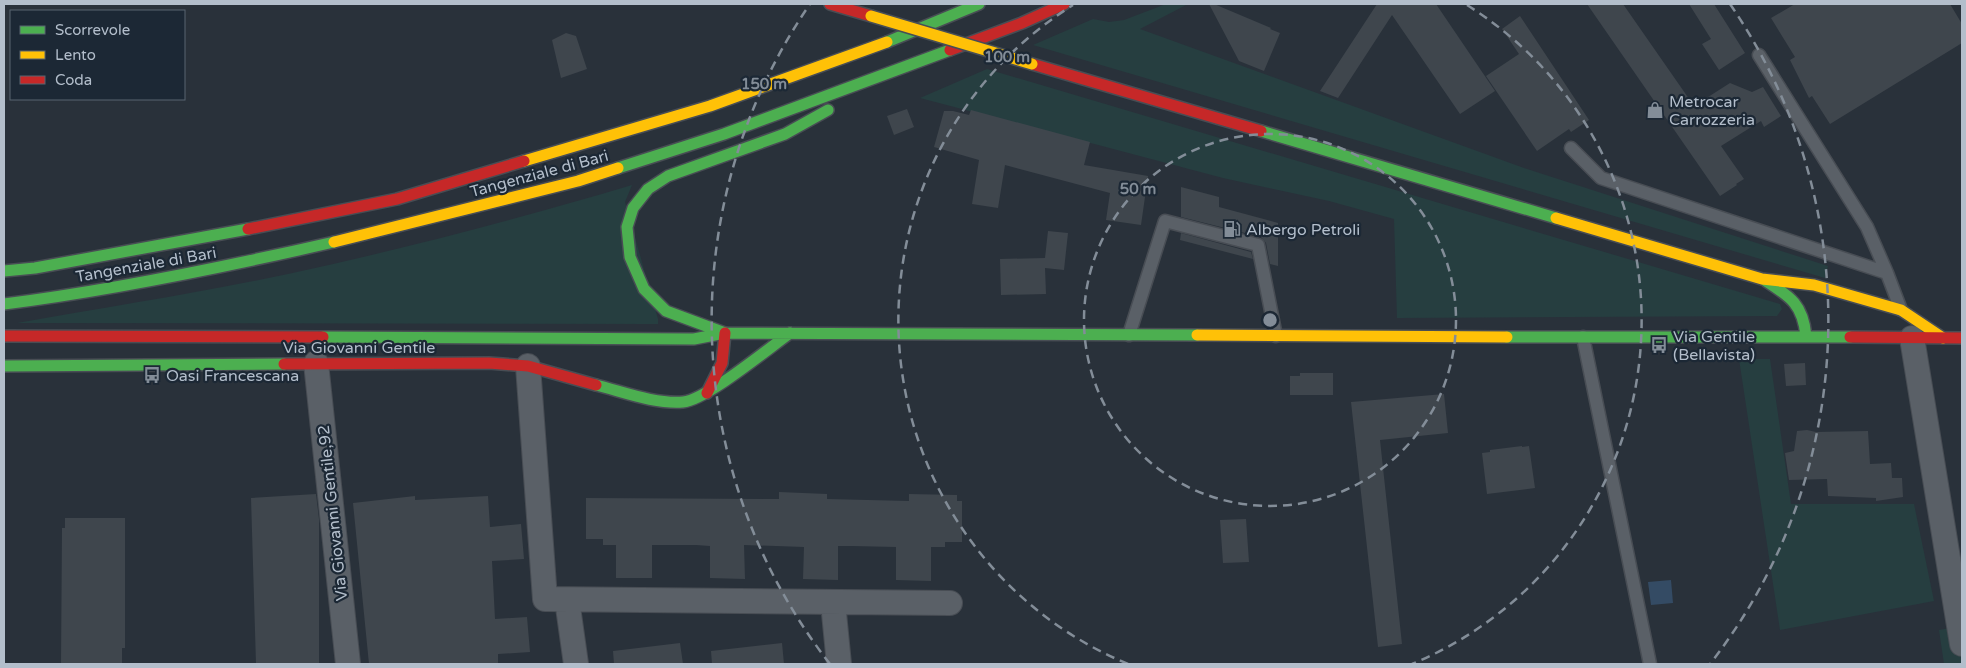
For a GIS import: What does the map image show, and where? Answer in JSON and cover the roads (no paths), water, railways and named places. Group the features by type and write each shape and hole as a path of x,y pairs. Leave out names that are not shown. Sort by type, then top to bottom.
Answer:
{"main road":[{"path":"830,4 1762,279 1814,285 1901,310 1943,338"},
{"name":"Tangenziale di Bari","path":"4,271 35,268 230,233 397,199 710,106 886,42 980,4"},
{"name":"Tangenziale di Bari","path":"4,304 44,299 239,264 578,181 724,134 1022,23 1064,4"},
{"path":"726,333 666,311 644,289 630,257 627,227 633,208 648,189 668,176 786,134 896,71"},
{"path":"1762,279 1791,296 1805,317 1806,336"},
{"path":"707,393 722,363 726,333"},
{"path":"4,336 694,339 726,333 790,333 1962,338"},
{"name":"Via Giovanni Gentile","path":"4,366 489,363 528,366 656,401 685,402 707,393 790,333"}],"street":[{"path":"1912,338 1962,644"},
{"name":"Via Giovanni Gentile,92","path":"316,363 348,664"},
{"path":"528,366 544,599 950,603"},
{"path":"567,600 576,664"},
{"path":"833,603 839,664"}],"lane":[{"path":"1759,55 1867,227 1901,310"},
{"path":"1571,148 1600,178 1887,273"},
{"path":"1129,335 1165,221 1258,245 1276,336"},
{"path":"1583,337 1650,664"}],"water":[{"path":"1671,580 1673,603 1651,605 1648,582"}],"place":[{"name":"Metrocar Carrozzeria","path":"1655,110"},
{"name":"Albergo Petroli","path":"1232,229"},
{"name":"Via Gentile (Bellavista)","path":"1659,345"},
{"name":"Oasi Francescana","path":"152,375"}]}
